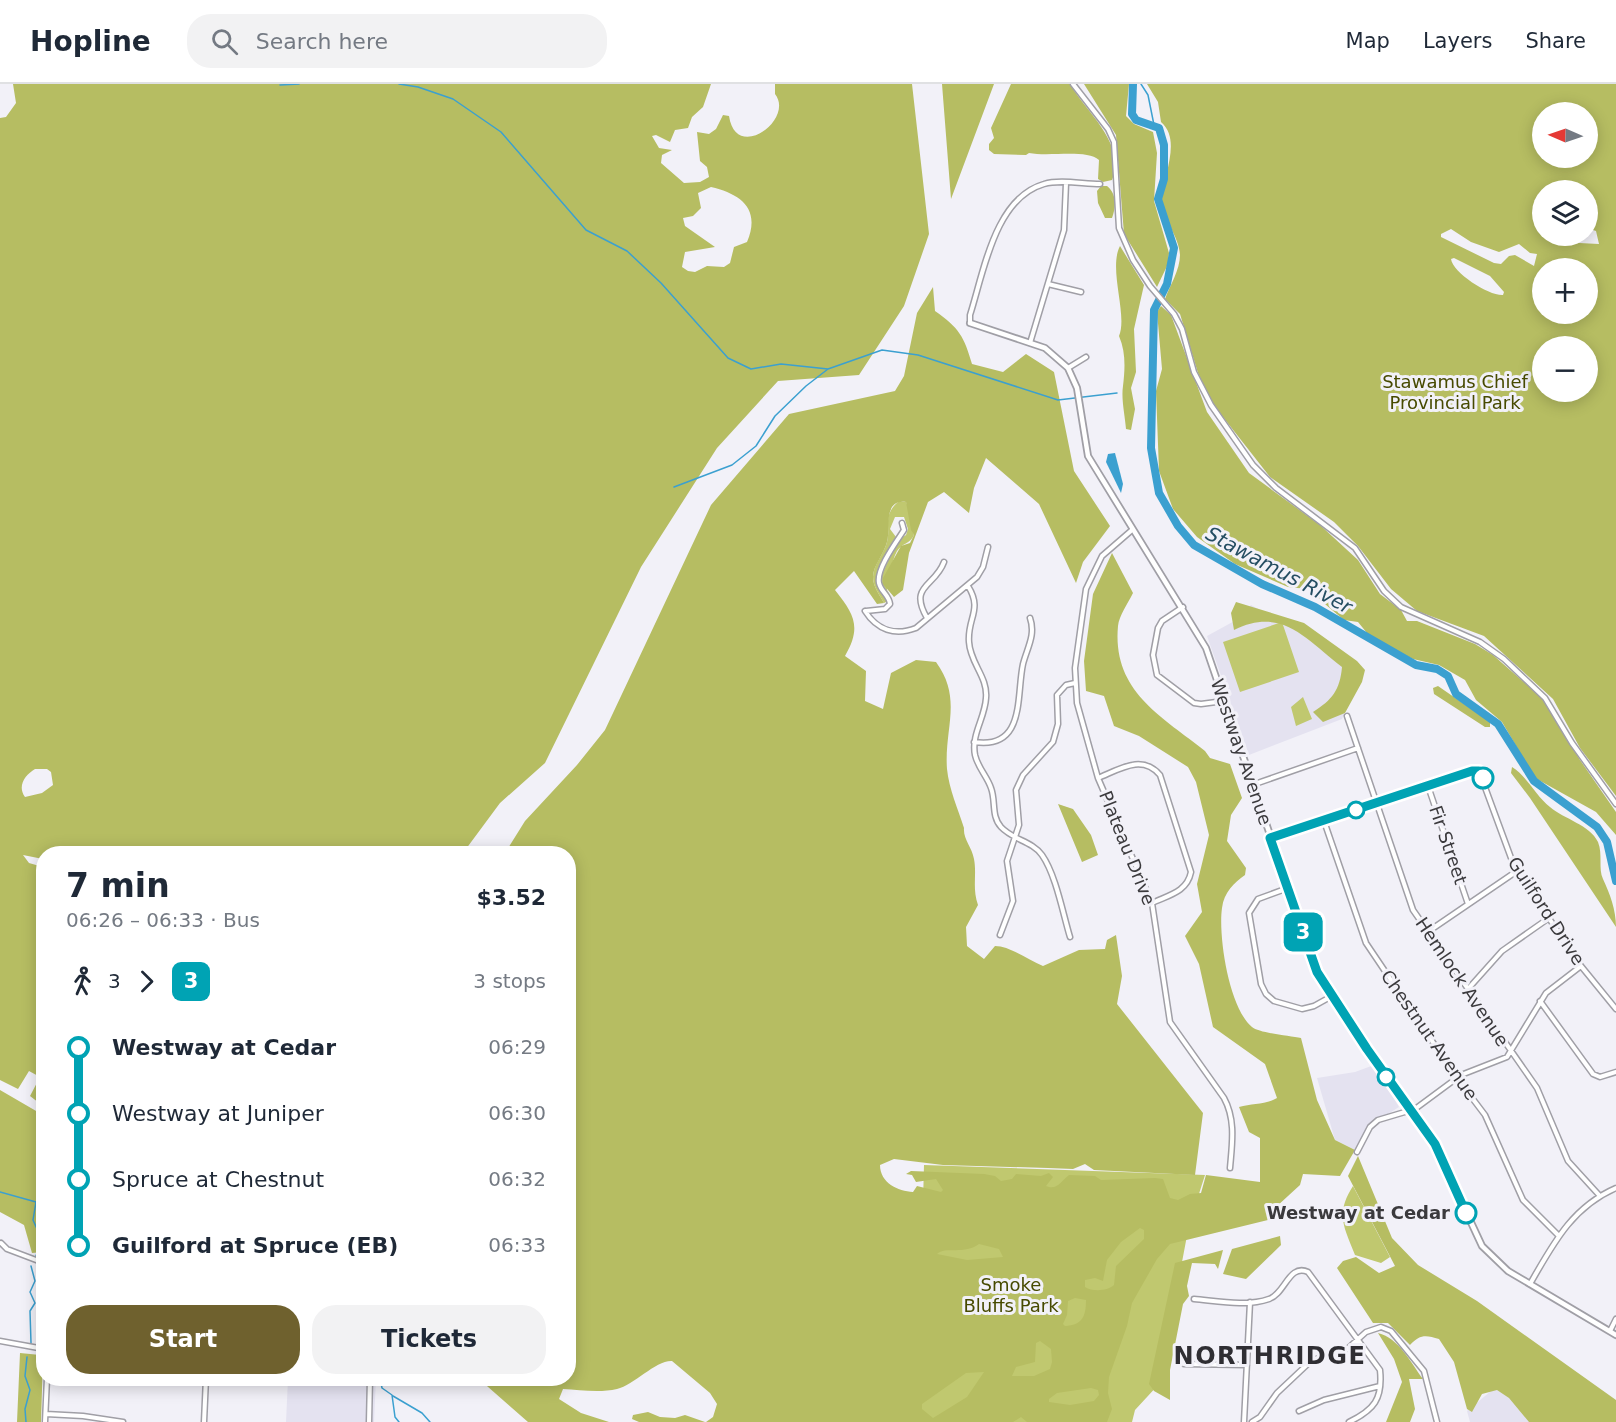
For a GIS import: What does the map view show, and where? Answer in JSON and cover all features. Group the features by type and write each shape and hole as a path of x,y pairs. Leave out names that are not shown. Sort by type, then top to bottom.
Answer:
{"street":[{"path":"1073,84 1109,131 1116,161 1119,228 1133,260 1182,329 1194,372 1211,405 1258,471 1355,548 1384,591 1401,607 1480,642 1504,659 1545,698 1572,743 1616,804"},
{"path":"1030,342 1064,230 1066,183"},
{"path":"1086,357 1068,368 1051,352 1030,342 970,323 970,315 998,229 1010,206 1026,192 1043,184 1100,184"},
{"path":"1048,284 1081,292"},
{"name":"Westway Avenue","path":"1068,368 1077,388 1088,456 1132,530 1183,607 1206,648 1317,972 1438,1151 1482,1246 1499,1264 1616,1335"},
{"path":"902,523 904,530 893,543 879,579 890,604 885,609 865,611 870,618 889,631 907,631 968,586 983,567 988,546"},
{"name":"Plateau Drive","path":"1132,530 1102,556 1090,578 1078,638 1075,683 1080,717 1098,778 1152,903 1168,1016 1175,1032 1227,1103 1233,1127 1230,1168"},
{"path":"927,618 921,606 920,595 924,586 940,571 944,562"},
{"path":"968,586 976,608 969,637 970,652 985,682 987,693 974,742 979,766 993,792 998,822 1015,836 1033,846 1046,861 1071,937"},
{"path":"1183,607 1162,621 1158,628 1153,655 1157,675 1194,703 1224,701"},
{"path":"974,742 999,740 1008,733 1014,723 1024,661 1032,635 1030,618"},
{"path":"1000,935 1013,901 1007,861 1019,825 1015,802 1018,784 1053,742 1058,724 1058,695 1066,685 1075,683"},
{"name":"Hemlock Avenue","path":"1347,716 1413,910 1537,1088 1568,1161 1599,1196"},
{"path":"1252,785 1358,748"},
{"path":"1098,778 1138,763 1154,768 1160,775 1191,872 1189,880 1181,890 1152,903"},
{"name":"Guilford Drive","path":"1428,786 1472,771 1479,771 1509,856 1517,871 1581,966 1616,1009"},
{"path":"1270,838 1428,786"},
{"name":"Fir Street","path":"1428,786 1468,904"},
{"name":"Chestnut Avenue","path":"1324,821 1366,943 1457,1078 1485,1115 1523,1200 1558,1235"},
{"path":"1428,931 1517,871"},
{"path":"1288,888 1258,899 1249,913 1263,990 1274,1001 1302,1009 1314,1006 1332,996"},
{"path":"1468,989 1502,951 1550,918"},
{"path":"1357,1152 1374,1123 1410,1111 1457,1078 1503,1059 1510,1052 1546,993 1581,966"},
{"path":"1540,1001 1593,1074 1600,1077 1616,1072"},
{"path":"1530,1284 1558,1235 1582,1207 1616,1188"},
{"path":"1,1243 7,1249 36,1260"},
{"path":"1194,1299 1250,1302 1271,1299 1278,1294 1293,1273 1304,1270 1317,1283 1357,1341 1378,1366 1380,1386 1371,1409 1349,1422"},
{"path":"1244,1422 1250,1302"},
{"path":"1610,1331 1616,1319"},
{"path":"1252,1422 1260,1417 1277,1393 1312,1360 1346,1350 1377,1328 1391,1331 1426,1376 1437,1422"},
{"path":"0,1341 36,1348"},
{"path":"1184,1364 1247,1365"},
{"path":"45,1422 47,1386"},
{"path":"204,1422 206,1386"},
{"path":"369,1422 370,1386"},
{"path":"1299,1411 1324,1400 1380,1386"},
{"path":"46,1414 83,1416 123,1422"}],"shaded area":[{"path":"1251,605 1330,648 1359,674 1342,719 1249,755 1207,636 1238,619"},
{"path":"1374,1065 1399,1107 1369,1126 1355,1150 1335,1140 1317,1078 1355,1072"},
{"path":"288,1386 376,1386 374,1422 286,1422"},
{"path":"1497,1386 1554,1422 1470,1422 1467,1411"}],"green space":[{"path":"13,84 711,84 703,107 692,117 688,128 675,130 670,142 656,135 652,136 659,148 672,150 662,155 661,163 684,183 700,182 709,177 707,167 700,161 697,132 709,134 716,129 723,115 729,116 734,130 742,136 752,136 762,132 777,115 779,104 775,94 775,84 912,84 929,234 904,306 859,375 778,381 717,448 641,567 545,763 500,803 468,846 36,846 36,858 23,855 29,863 36,865 36,1075 29,1071 18,1089 0,1080 0,118 6,117 16,103","holes":["711,187 739,199 750,212 752,220 747,242 734,247 730,263 724,267 707,266 695,272 688,271 682,267 685,252 715,247 685,226 683,218 693,216 701,208 698,193","35,769 47,769 51,772 53,785 42,793 25,797 22,785 28,774"]},
{"path":"942,84 994,84 951,199"},
{"path":"1011,84 1070,84 1110,141 1115,167 1112,180 1103,182 1098,179 1099,160 1086,155 994,154 989,150 989,144 994,138 991,128"},
{"path":"1084,84 1129,84 1126,116 1134,124 1153,132 1157,153 1154,201 1169,253 1168,264 1157,287 1124,234 1116,135"},
{"name":"Stawamus Chief Provincial Park","path":"1147,84 1616,84 1616,796 1580,748 1553,699 1484,636 1417,611 1391,589 1358,546 1334,522 1270,477 1212,403 1198,373 1180,314 1165,299 1177,272 1180,255 1177,240 1162,205 1171,148 1167,130 1161,122 1158,102","holes":["1454,258 1490,276 1504,292 1503,295 1489,292 1472,283 1453,265 1451,259"]},
{"path":"1101,186 1107,186 1114,197 1112,218 1105,218 1098,203 1097,191"},
{"path":"1120,246 1144,285 1134,329 1136,372 1131,388 1135,409 1131,430 1126,429 1123,402 1124,361 1119,336 1121,316 1116,267"},
{"path":"933,287 935,311 960,333 972,364 1003,372 1026,354 1054,372 1074,471 1110,526 1083,562 1076,583 1039,504 986,458 974,488 969,513 944,492 928,502 909,553 903,590 894,597 883,584 883,578 901,546 910,543 914,535 906,502 893,505 889,516 887,542 873,577 875,588 884,603 877,604 854,571 835,590 847,606 854,621 853,637 845,656 866,671 865,701 883,709 891,673 916,660 936,662 944,676 951,701 947,754 948,776 975,865 975,893 978,905 966,927 967,946 984,959 995,946 1013,951 1043,966 1079,950 1105,949 1107,940 1116,935 1122,976 1117,1004 1203,1113 1195,1175 1094,1170 1085,1164 1073,1169 943,1165 894,1159 880,1165 883,1177 896,1188 913,1192 917,1186 941,1192 943,1190 936,1179 916,1182 912,1175 906,1174 911,1171 984,1174 995,1176 1001,1181 1012,1179 1016,1174 1041,1176 1049,1173 1053,1177 1046,1186 1050,1187 1059,1185 1069,1175 1095,1176 1101,1180 1155,1178 1163,1179 1170,1198 1178,1200 1190,1194 1201,1193 1206,1175 1260,1182 1260,1138 1249,1132 1239,1107 1268,1102 1277,1098 1265,1064 1213,1027 1199,964 1185,936 1202,912 1197,884 1209,835 1196,782 1188,767 1139,736 1114,726 1104,696 1086,691 1084,661 1093,594 1112,553 1133,593 1118,626 1118,649 1131,685 1157,713 1205,751 1210,758 1230,764 1242,798 1231,815 1227,841 1246,868 1245,875 1227,893 1223,902 1221,920 1227,971 1237,1004 1252,1027 1268,1033 1301,1038 1317,1100 1335,1140 1355,1150 1340,1176 1303,1174 1300,1185 1276,1207 1276,1218 1170,1244 1157,1259 1132,1303 1127,1326 1109,1377 1108,1393 1112,1409 1107,1422 1027,1422 1021,1417 1013,1422 706,1422 713,1417 717,1404 710,1393 672,1361 659,1364 631,1383 617,1389 597,1391 563,1389 559,1399 581,1413 609,1422 528,1422 487,1386 576,1386 576,846 509,846 525,821 577,765 605,730 711,505 789,414 895,391 904,376 917,313","holes":["1140,1228 1144,1230 1144,1239 1116,1266 1114,1285 1100,1290 1085,1287 1085,1280 1095,1278 1103,1281 1107,1260 1121,1242","979,1244 999,1249 1003,1257 967,1260 937,1254 968,1249","1075,1298 1086,1300 1085,1311 1079,1322 1065,1326 1063,1324 1067,1315 1068,1301","1040,1341 1051,1349 1050,1369 1034,1376 1012,1376 1016,1367 1035,1362 1036,1343","984,1372 967,1397 933,1418 922,1409 922,1404 966,1373","1091,1388 1098,1390 1099,1395 1094,1401 1070,1405 1049,1402 1049,1399 1057,1393"]},
{"path":"1161,306 1171,315 1207,412 1249,473 1320,525 1358,560 1380,594 1401,610 1407,621 1417,621 1475,644 1493,655 1544,700 1580,760 1616,812 1616,835 1596,812 1535,778 1502,722 1476,700 1465,680 1439,665 1413,659 1371,638 1358,622 1344,620 1307,589 1288,587 1235,564 1197,537 1173,509 1159,471 1156,391 1162,369 1157,312"},
{"path":"898,502 906,502 914,535 899,548 895,555 887,590 892,598 881,583 881,577 897,541 906,535 908,529 904,517 895,517 890,529 896,537 876,578 879,590 888,601 884,603 874,584 873,573 887,542 890,512"},
{"path":"1236,602 1304,623 1357,661 1365,670 1362,682 1345,713 1323,722 1313,712 1334,694 1342,667 1305,637 1280,624 1266,622 1234,630 1231,613"},
{"path":"1282,622 1299,672 1240,692 1223,642"},
{"path":"1438,686 1490,722 1490,727 1485,727 1434,694 1433,688"},
{"path":"1303,697 1312,719 1296,726 1291,707"},
{"path":"1512,767 1550,807 1589,831 1598,842 1602,875 1612,902 1616,927 1511,773"},
{"path":"1058,804 1073,809 1091,835 1098,855 1082,862"},
{"path":"36,1085 36,1101 30,1096"},
{"path":"0,1090 36,1111 36,1253 32,1253 24,1225 0,1212"},
{"path":"1358,1156 1392,1238 1418,1265 1477,1301 1616,1400 1616,1422 1529,1422 1509,1398 1497,1390 1482,1394 1472,1412 1467,1409 1454,1362 1439,1339 1423,1336 1410,1345 1388,1323 1373,1323 1337,1268 1343,1261 1356,1257 1379,1273 1395,1266 1348,1176"},
{"name":"Smoke Bluffs Park","path":"924,1165 1205,1175 1189,1225 1159,1384 1135,1410 1132,1422 875,1422 923,1202"},
{"path":"1353,1186 1390,1257 1381,1263 1355,1255 1345,1228 1344,1205"},
{"path":"1280,1236 1281,1245 1246,1279 1223,1274 1232,1249"},
{"path":"1223,1250 1218,1269 1215,1264 1192,1263 1187,1286 1189,1296 1183,1304 1170,1370 1170,1400 1154,1391 1149,1384 1175,1263"},
{"path":"1378,1333 1398,1346 1423,1379 1409,1379 1415,1409 1410,1422 1386,1422 1402,1382 1394,1359"},
{"path":"20,1353 36,1355 36,1386 42,1386 41,1422 17,1422"},
{"path":"648,1412 660,1417 675,1418 685,1415 705,1422 639,1422 632,1419 633,1415"}],"water":[{"path":"1115,453 1123,484 1121,493 1106,462 1108,454"}],"waterway":[{"path":"280,85 299,84"},
{"path":"399,84 418,87 453,99 501,132 586,230 627,251 661,283 728,358 751,369 781,364 828,369"},
{"name":"Stawamus River","path":"1133,84 1132,114 1136,120 1159,128 1164,145 1164,179 1158,199 1174,248 1167,284 1154,310 1151,448 1159,493 1178,526 1194,545 1262,584 1315,607 1416,665 1437,669 1448,676 1456,694 1498,724 1534,781 1597,827 1607,842 1616,881"},
{"path":"1141,84 1148,95 1154,125"},
{"path":"674,487 732,465 756,446 775,416 806,386 828,369 882,350 918,355 1058,400 1117,393"},
{"path":"0,1192 36,1202"},
{"path":"36,1202 33,1220 36,1227"},
{"path":"31,1266 35,1281 30,1292 35,1303 30,1311 31,1343"},
{"path":"26,1422 25,1409 30,1390 25,1376 27,1357"},
{"path":"382,1386 392,1395 395,1417 399,1422"},
{"path":"393,1396 422,1413 430,1422"}],"bus line":[{"name":"3","path":"1466,1213 1435,1144 1404,1103 1321,980 1270,838 1472,771 1479,771 1483,778"}],"place":[{"name":"Westway at Cedar","path":"1466,1213"}],"district":[{"name":"NORTHRIDGE","path":"1270,1356"}]}
